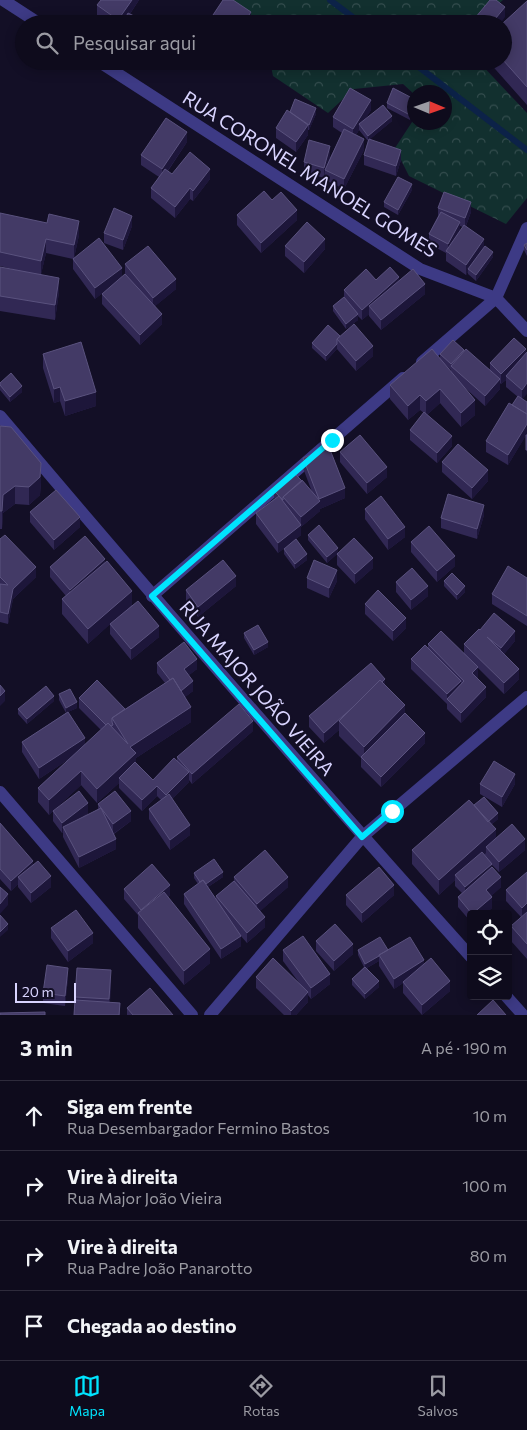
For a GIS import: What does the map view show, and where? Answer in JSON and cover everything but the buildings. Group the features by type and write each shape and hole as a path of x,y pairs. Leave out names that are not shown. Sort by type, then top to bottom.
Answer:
{"street":[{"path":"3,0 26,15"},
{"name":"RUA CORONEL MANOEL GOMES","path":"112,70 420,269 496,298 527,331"},
{"path":"152,596 496,298 527,228"},
{"name":"RUA MAJOR JOÃO VIEIRA","path":"0,416 152,596 362,837 469,955"},
{"path":"210,1015 362,837 527,697"},
{"path":"0,792 192,1015"},
{"path":"510,1000 523,1015"}],"green space":[{"path":"227,0 503,0 486,15 244,15"},
{"path":"272,70 486,70 527,113 527,198 506,224 409,176 395,148 407,130 452,130 452,85 407,85 407,88 403,84 354,89 328,113 273,76"}],"waterway":[{"path":"330,0 350,15"},
{"path":"423,70 527,150"}],"route":[{"path":"332,440 152,596 362,837 392,811"}]}
